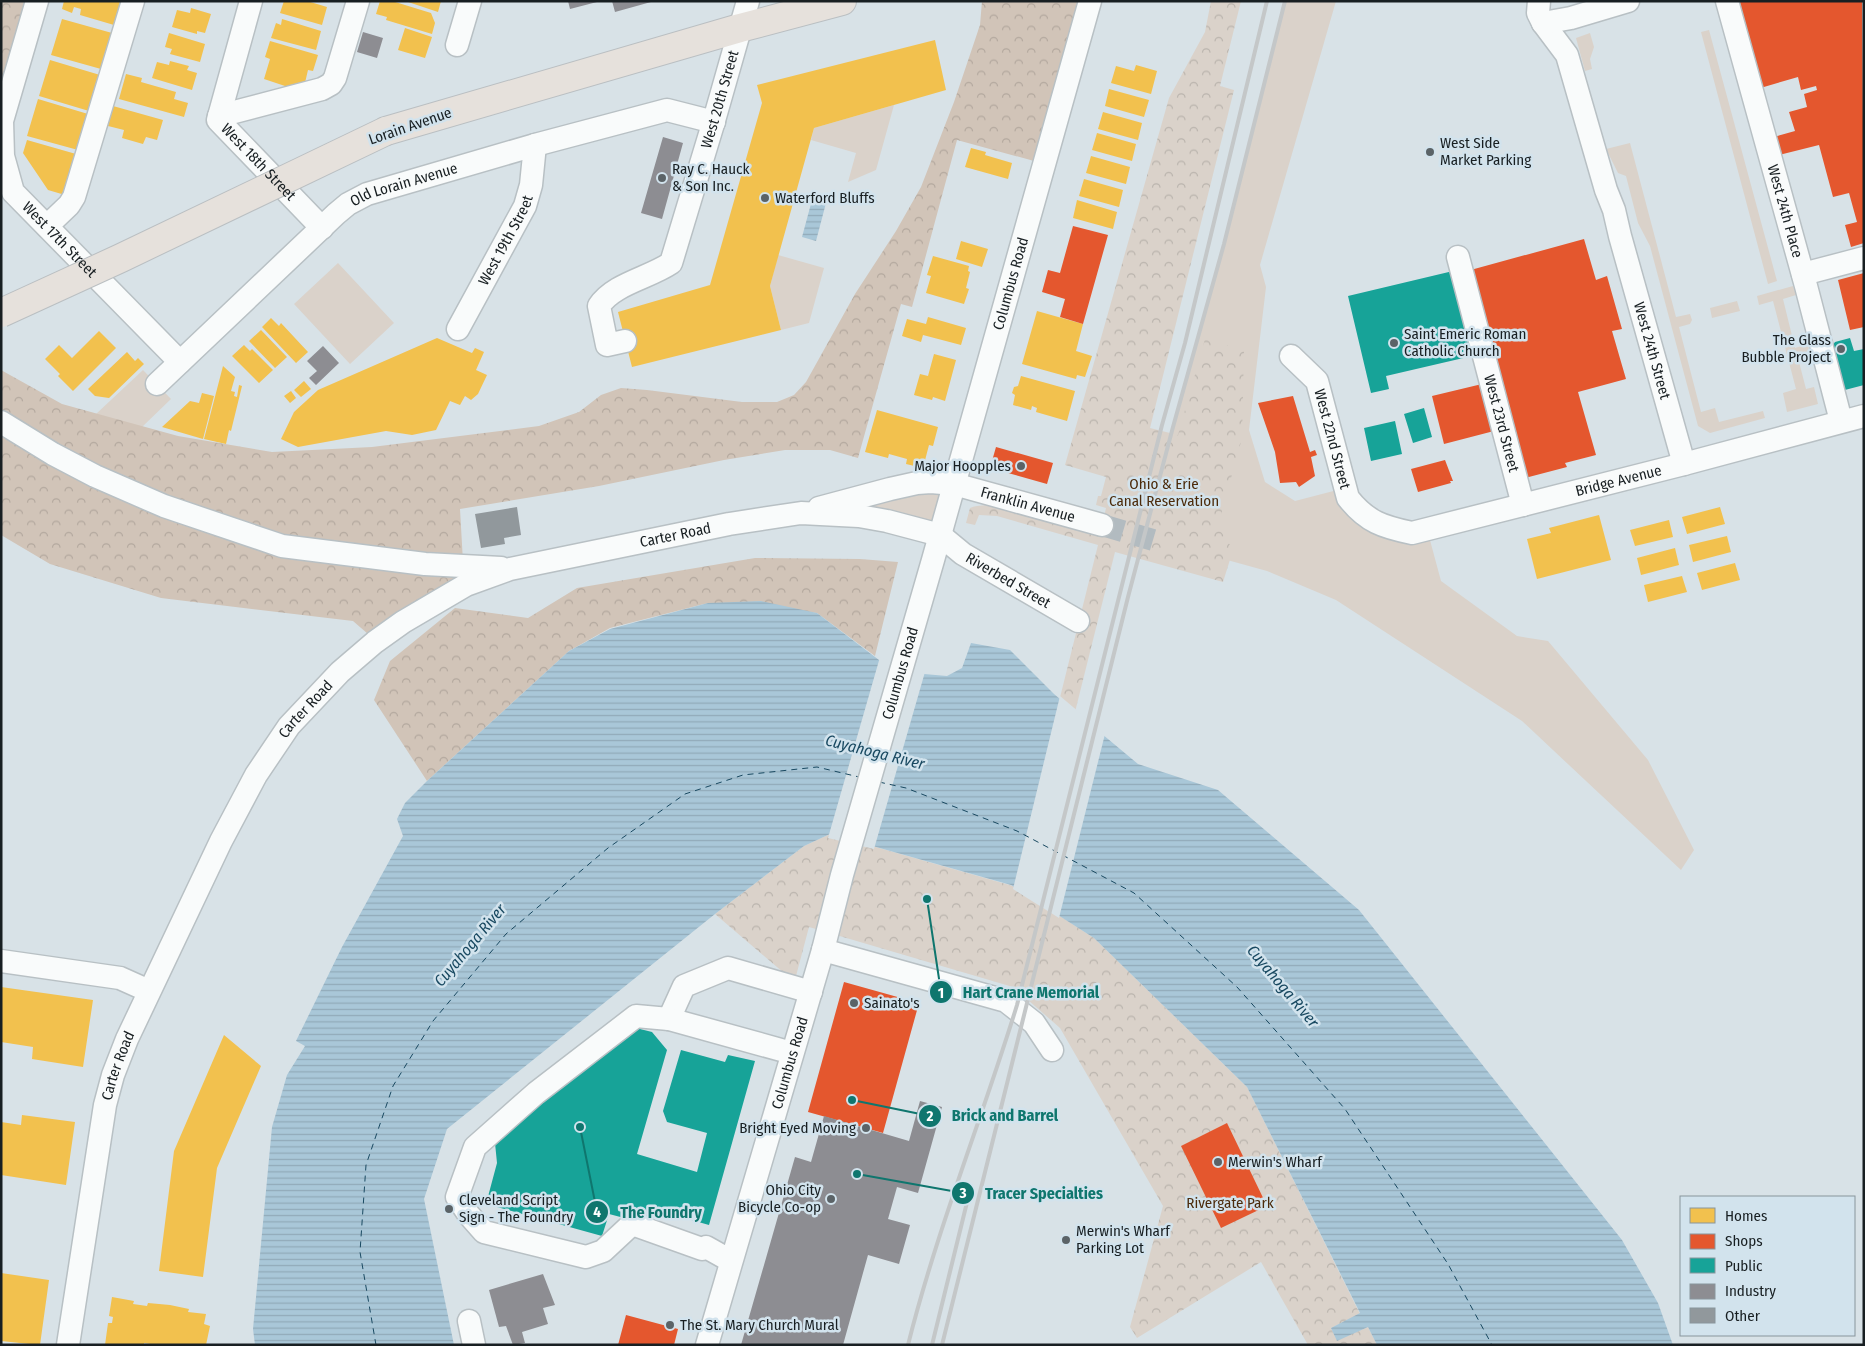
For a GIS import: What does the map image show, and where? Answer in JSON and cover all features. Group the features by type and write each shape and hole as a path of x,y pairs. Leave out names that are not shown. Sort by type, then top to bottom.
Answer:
{"main road":[{"name":"Lorain Avenue","path":"1,313 121,258 386,131 687,43 842,1"}],"street":[{"name":"West 17th Street","path":"37,1 2,121 3,156 13,192 180,362"},
{"path":"46,226 69,205 74,197 133,1"},
{"name":"West 18th Street","path":"251,1 218,120 322,228"},
{"path":"219,116 322,90 331,84 338,69 358,1"},
{"path":"458,46 470,1"},
{"name":"West 20th Street","path":"625,341 607,345 599,306 612,292 660,270 670,263 674,256 748,1"},
{"name":"Columbus Road","path":"707,1345 823,950 842,875 1090,1"},
{"path":"1541,12 1571,18 1628,1"},
{"name":"West 24th Place","path":"1727,1 1803,274 1841,421"},
{"name":"West 24th Street","path":"1541,12 1567,55 1606,190 1614,210 1684,464"},
{"name":"Old Lorain Avenue","path":"157,384 348,204 367,194 536,145 667,110 714,122"},
{"name":"West 19th Street","path":"458,329 525,206 531,185 536,145"},
{"name":"West 23rd Street","path":"1458,257 1524,505"},
{"path":"1803,274 1864,258"},
{"name":"West 22nd Street","path":"1291,356 1317,381 1348,498 1358,510 1373,522"},
{"name":"Bridge Avenue","path":"1373,522 1391,529 1412,533 1864,416"},
{"path":"1,422 53,454 95,476 164,506 282,546 425,564 510,569"},
{"name":"Franklin Avenue","path":"801,513 890,489 931,482 954,484 1102,526"},
{"name":"Carter Road","path":"68,1345 105,1106 113,1075 126,1039 237,809 256,775 290,726 340,672 403,622 466,585 510,569 729,524 801,513 858,516 887,521 940,535"},
{"name":"Riverbed Street","path":"940,535 963,554 1078,621"},
{"path":"823,950 1006,1001 1034,1023 1052,1050"},
{"path":"1,961 120,978 149,991"},
{"path":"669,1019 684,986 728,968 810,992"},
{"path":"731,1261 706,1247 702,1249 632,1224 603,1251 586,1257 484,1232 457,1197 475,1147 536,1092 636,1016 669,1019 792,1053"},
{"path":"469,1321 474,1345"}],"green space":[{"path":"1,1 37,1 2,121 1,191"},
{"path":"982,1 1090,1 1045,164 957,140 912,307 901,304 858,458 830,450 785,450 724,460 599,486 460,509 463,562 511,563 368,634 353,621 161,598 50,564 1,535 1,370 62,404 178,436 272,452 372,447 539,426 579,412 601,395 621,388 742,402 777,402 794,395 806,382 855,294 896,231 921,187 954,102 980,25"},
{"path":"1211,1 1241,1 1220,86 1234,90 1150,428 1178,435 1205,339 1244,350 1242,438 1218,526 1233,550 1223,582 1115,552 1029,896 1094,938 1247,1087 1360,1314 1331,1328 1337,1340 1368,1327 1377,1345 1308,1345 1261,1262 1137,1338 1130,1327 1163,1206 1060,1028 1013,987 809,927 796,976 784,973 715,914 804,846 830,834 1013,886 1098,545 997,516 979,515 975,525 966,523 970,508 996,506 1034,512 1101,530 1106,508 1096,505 1098,496 1101,496 1106,477 1065,465 1169,98 1205,32"},
{"name":"Ohio & Erie Canal Reservation","path":"1285,1 1336,1 1260,265 1266,287 1249,430 1265,482 1295,501 1345,488 1358,510 1427,529 1441,581 1517,636 1548,641 1648,760 1694,850 1681,870 1522,721 1336,600 1267,571 1144,537 1224,244"},
{"path":"1709,30 1777,281 1768,284 1701,32"},
{"path":"1590,33 1594,47 1590,59 1592,69 1585,71 1576,38"},
{"path":"894,105 876,170 848,182 856,153 811,140 814,128"},
{"path":"1630,143 1676,317 1690,314 1692,320 1690,324 1679,327 1701,412 1715,408 1719,422 1763,411 1765,418 1710,433 1698,426 1650,246 1638,223 1626,176 1618,173 1606,149"},
{"path":"778,255 824,268 809,323 781,330 770,286"},
{"path":"338,263 394,323 350,364 294,304"},
{"path":"1793,286 1796,295 1783,299 1795,348 1808,344 1809,351 1797,354 1806,389 1814,387 1818,404 1787,412 1783,393 1796,389 1773,301 1759,305 1757,296"},
{"path":"1737,301 1740,311 1712,318 1710,308"},
{"path":"143,370 171,399 142,427 96,414"},
{"path":"954,484 940,535 807,512"},
{"path":"755,558 860,559 898,562 875,656 817,613 708,603 610,628 569,651 427,781 374,700 390,661 455,608 528,618 577,588"}],"water":[{"path":"812,200 826,203 816,241 802,237"},
{"name":"Cuyahoga River","path":"761,601 817,613 879,660 924,674 947,676 962,668 971,643 1010,650 1054,694 1138,764 1218,790 1359,910 1622,1240 1658,1303 1673,1345 1377,1345 1368,1327 1337,1341 1331,1328 1360,1313 1247,1087 1094,938 1011,885 830,834 804,846 715,914 447,1129 424,1199 454,1345 255,1345 253,1329 272,1127 287,1075 305,1046 296,1041 342,947 403,836 397,819 405,803 569,651 610,629 708,603"}],"pier":[{"path":"880,657 925,672 874,849 828,838"},
{"path":"1060,696 1105,734 1059,918 1013,889"}],"building: Homes":[{"path":"64,1 121,1 114,25 80,15 81,9 74,7 72,13 62,9"},
{"path":"284,1 307,1 327,7 322,25 280,13"},
{"path":"380,1 392,1 431,13 435,23 432,34 386,20 387,17 376,14"},
{"path":"405,1 441,1 438,12"},
{"path":"191,8 211,14 205,33 197,31 197,34 172,27 177,10 190,13"},
{"path":"62,19 112,33 101,69 51,55"},
{"path":"282,19 321,31 316,50 271,38 276,23 281,25"},
{"path":"405,28 432,37 425,58 398,50"},
{"path":"169,33 205,44 200,62 170,54 172,49 165,47"},
{"name":"Waterford Bluffs","path":"935,40 946,90 814,128 770,286 781,330 632,367 618,312 710,285 762,103 757,85"},
{"path":"270,41 318,55 313,71 308,70 304,87 285,86 264,79 270,59 265,57"},
{"path":"50,60 100,75 89,111 39,96"},
{"path":"170,61 189,66 187,70 197,73 192,90 152,78 157,62 169,65"},
{"path":"1136,65 1157,71 1151,94 1111,83 1116,66 1134,71"},
{"path":"126,74 142,78 141,82 176,92 174,99 188,103 184,117 119,99"},
{"path":"1109,89 1149,100 1144,117 1105,106"},
{"path":"38,99 88,114 78,150 27,136"},
{"path":"113,106 163,120 157,140 146,137 143,144 122,138 124,130 108,126"},
{"path":"1103,112 1142,123 1138,140 1098,129"},
{"path":"1097,133 1136,144 1132,161 1092,150"},
{"path":"27,140 76,154 65,195 48,190 23,153"},
{"path":"971,148 986,152 985,155 1012,163 1008,179 965,167"},
{"path":"1091,156 1130,167 1126,184 1086,173"},
{"path":"1084,179 1123,190 1119,207 1079,196"},
{"path":"1077,200 1117,212 1113,229 1073,218"},
{"path":"961,241 988,249 982,267 956,259"},
{"path":"933,256 969,266 968,271 970,272 966,288 969,289 964,304 926,293 931,276 927,275"},
{"path":"1037,311 1083,324 1076,351 1092,356 1085,377 1077,375 1076,379 1022,364"},
{"path":"928,317 966,328 961,345 923,335 921,342 902,336 907,319 926,324"},
{"path":"271,318 279,326 281,323 308,352 296,363 262,327"},
{"path":"261,330 287,357 275,368 249,341"},
{"path":"99,331 116,348 73,391 45,359 59,345 72,358"},
{"path":"437,338 472,353 475,348 484,352 476,370 487,375 478,394 471,400 465,396 460,405 450,401 436,430 412,435 386,431 298,447 281,439 294,412 318,390"},
{"path":"244,345 250,351 252,349 273,370 259,383 232,356"},
{"path":"127,352 135,361 138,358 144,364 109,398 95,396 88,389"},
{"path":"934,354 956,360 945,401 933,397 932,400 914,395 920,374 928,376"},
{"path":"223,366 235,377 231,391 235,392 234,396 237,397 239,385 242,386 226,444 204,439"},
{"path":"1021,376 1075,391 1067,421 1036,412 1037,408 1032,406 1031,410 1013,405 1015,395 1012,393 1014,387 1018,386"},
{"path":"304,381 311,389 301,397 294,390"},
{"path":"291,391 296,398 290,403 284,396"},
{"path":"202,393 214,396 203,439 162,427 190,401 199,403"},
{"path":"877,410 938,427 933,446 929,445 923,468 906,464 907,459 889,454 888,458 865,452"},
{"path":"1720,507 1725,524 1687,534 1682,517"},
{"path":"1599,515 1611,560 1537,579 1527,539 1551,533 1549,528"},
{"path":"1669,520 1673,537 1635,546 1630,530"},
{"path":"1727,536 1731,552 1693,562 1689,545"},
{"path":"1675,548 1679,565 1641,575 1637,558"},
{"path":"1735,563 1740,580 1702,590 1697,573"},
{"path":"1682,576 1687,592 1648,602 1644,585"},
{"path":"1,987 93,1000 83,1067 32,1059 33,1047 1,1042"},
{"path":"224,1035 261,1066 217,1168 203,1277 159,1271 174,1151"},
{"path":"22,1115 75,1122 66,1185 1,1175 1,1122 21,1125"},
{"path":"1,1273 49,1280 40,1345 1,1341"},
{"path":"112,1297 134,1301 133,1304 147,1306 148,1303 170,1305 189,1309 188,1312 206,1314 204,1324 210,1326 206,1345 157,1345 144,1343 144,1345 105,1345 108,1323 112,1323 113,1317 109,1316"}],"building: Shops":[{"path":"1734,1 1862,1 1864,243 1851,247 1845,225 1857,222 1849,193 1833,197 1819,145 1779,155 1774,137 1795,131 1789,112 1807,107 1804,94 1817,90 1816,86 1801,90 1798,77 1757,89"},
{"path":"1073,226 1108,235 1083,324 1060,317 1065,299 1042,292 1048,270 1060,273"},
{"path":"1584,239 1596,280 1607,276 1622,329 1612,331 1626,379 1578,392 1596,455 1565,463 1567,467 1525,478 1467,271"},
{"path":"1864,273 1864,327 1850,330 1838,280"},
{"path":"1482,384 1494,431 1444,444 1432,396"},
{"path":"1293,396 1310,452 1315,450 1317,455 1311,457 1315,476 1299,487 1296,482 1280,483 1275,452 1258,403"},
{"name":"Major Hoopples","path":"996,447 1053,463 1047,484 990,468"},
{"path":"1445,460 1453,481 1418,492 1411,469"},
{"path":"844,982 919,1003 883,1133 808,1112"},
{"name":"Merwin's Wharf","path":"1227,1123 1267,1206 1221,1228 1181,1146"},
{"path":"626,1315 678,1329 674,1345 618,1345"}],"building: Public":[{"path":"1453,271 1472,356 1386,376 1389,389 1371,393 1348,296"},
{"path":"1850,338 1854,351 1864,349 1864,385 1841,391 1830,349 1835,342"},
{"path":"1424,408 1432,437 1413,443 1404,414"},
{"path":"1395,421 1402,454 1371,461 1364,428"},
{"path":"632,1027 652,1032 667,1050 637,1154 697,1172 707,1133 667,1122 663,1111 681,1050 725,1062 728,1055 755,1061 709,1225 656,1210 651,1225 609,1214 602,1236 486,1204 497,1163 495,1143"}],"building: Industry":[{"path":"568,1 597,1 597,2 570,9"},
{"path":"612,1 651,1 651,2 615,12"},
{"path":"363,32 383,38 377,58 357,52"},
{"name":"Ray C. Hauck & Son Inc.","path":"663,137 683,143 662,219 641,213"},
{"path":"323,346 339,363 316,385 309,378 317,371 307,361"},
{"path":"920,1101 942,1107 918,1193 897,1187 888,1219 910,1225 899,1264 868,1255 843,1345 741,1345 795,1157 811,1162 824,1116 909,1141"},
{"path":"543,1274 555,1305 543,1308 548,1324 522,1332 525,1343 513,1345 506,1326 499,1327 489,1290"}],"building: Other":[{"path":"517,507 521,535 504,538 505,544 481,548 475,514"}],"ferry route":[{"path":"376,1345 360,1252 366,1165 393,1086 433,1021 506,934 608,848 685,794 743,775 817,767 859,777"},
{"path":"879,782 906,788 1017,831 1134,893 1237,987 1345,1109 1448,1264 1492,1345"}],"tunnel":[{"path":"1102,525 1153,540"}],"railway":[{"path":"908,1345 932,1259 1017,1005 1162,425 1185,343 1267,1"},
{"path":"942,1345 1128,597 1224,244 1285,1"},
{"path":"932,1345 971,1186"}],"place":[{"name":"West Side Market Parking","path":"1430,152"},
{"name":"Ray C. Hauck & Son Inc.","path":"662,178"},
{"name":"Waterford Bluffs","path":"765,198"},
{"name":"Saint Emeric Roman Catholic Church","path":"1394,343"},
{"name":"The Glass Bubble Project","path":"1841,349"},
{"name":"Major Hoopples","path":"1021,466"},
{"name":"Hart Crane Memorial","path":"927,899"},
{"name":"Sainato's","path":"854,1003"},
{"name":"Brick and Barrel","path":"852,1100"},
{"name":"The Foundry","path":"580,1127"},
{"name":"Bright Eyed Moving","path":"866,1128"},
{"name":"Merwin's Wharf","path":"1218,1162"},
{"name":"Tracer Specialties","path":"857,1174"},
{"name":"Ohio City Bicycle Co-op","path":"831,1199"},
{"name":"Cleveland Script Sign - The Foundry","path":"449,1209"},
{"name":"Merwin's Wharf Parking Lot","path":"1066,1240"},
{"name":"The St. Mary Church Mural","path":"670,1325"}],"park label":[{"name":"Rivergate Park","path":"1230,1203"}]}
